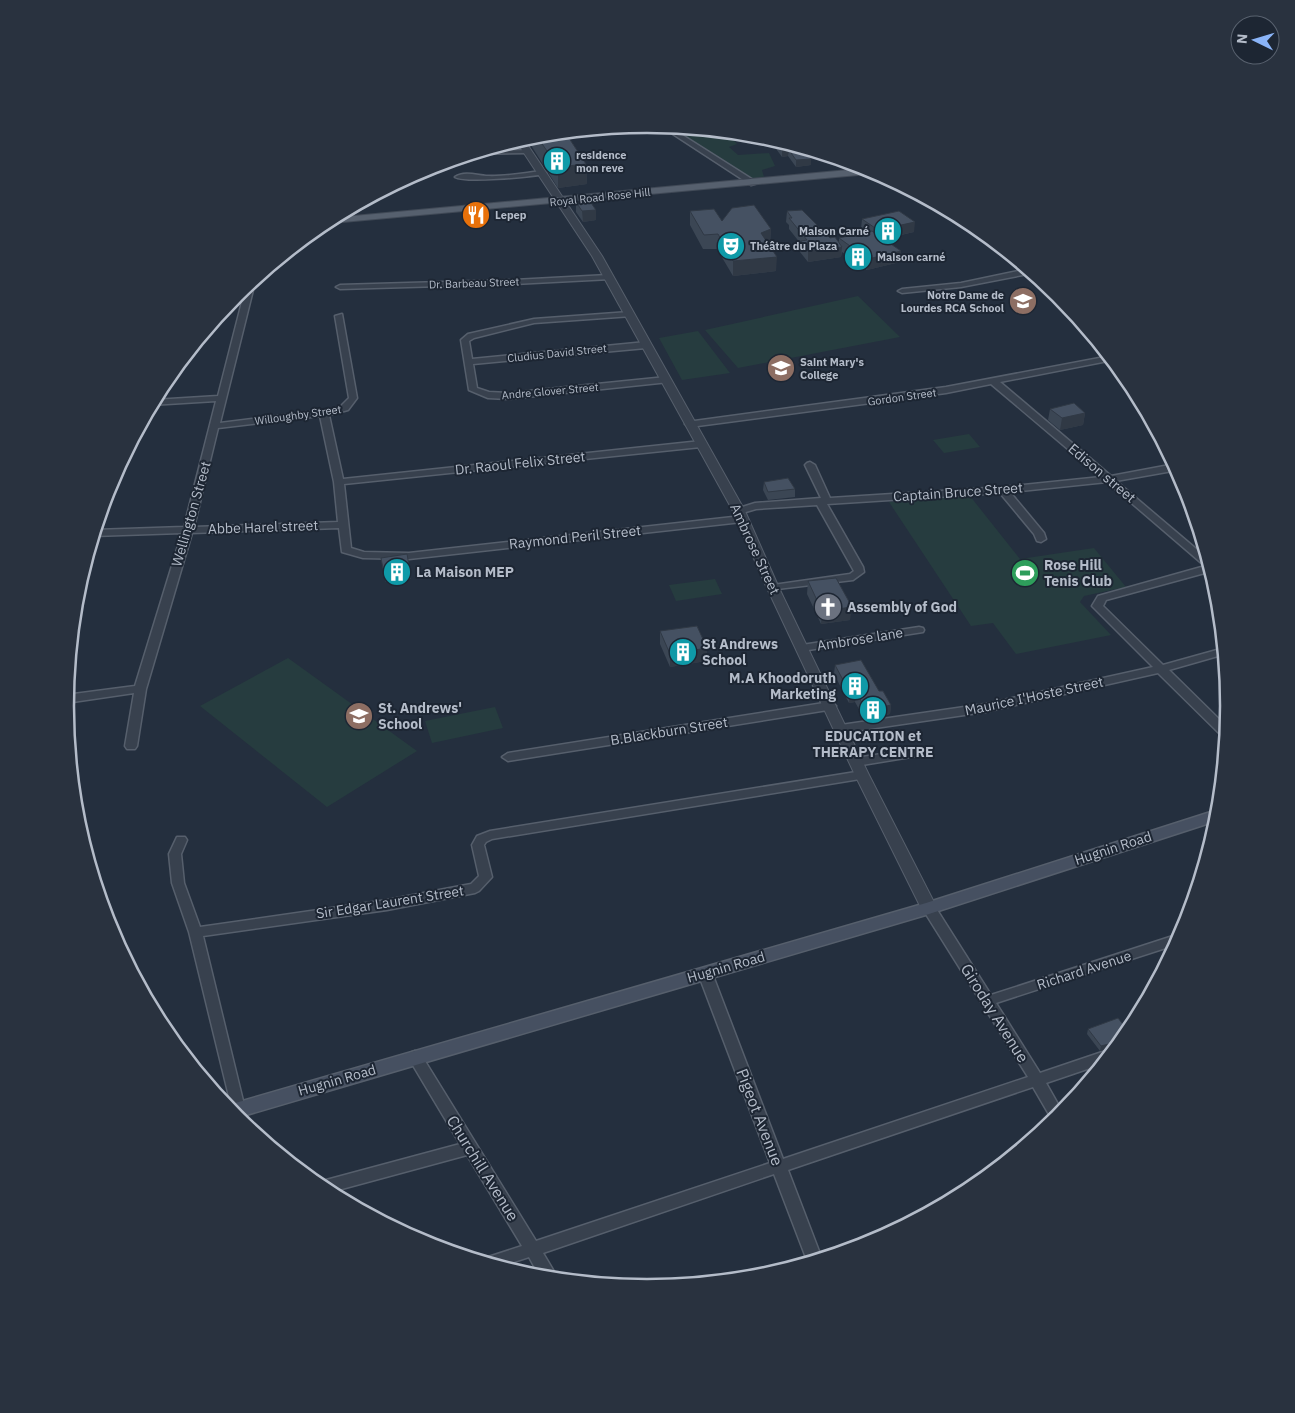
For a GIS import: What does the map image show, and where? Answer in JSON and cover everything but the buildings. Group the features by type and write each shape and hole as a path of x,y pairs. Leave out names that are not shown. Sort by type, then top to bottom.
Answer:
{"main road":[{"name":"Royal Road Rose Hill","path":"344,220 860,173"},
{"name":"Hugnin Road","path":"239,1109 929,908 1210,817"}],"street":[{"path":"676,134 754,183"},
{"name":"Ambrose Street","path":"525,146 597,256 740,515 862,775 929,908"},
{"path":"502,151 506,153 528,151"},
{"path":"459,177 487,178 542,173"},
{"path":"902,291 961,285 1023,272"},
{"name":"Dr. Barbeau Street","path":"340,287 608,277"},
{"name":"Wellington Street","path":"131,746 140,689 188,530 248,296"},
{"name":"Andre Glover Street","path":"629,314 534,321 471,336 465,340 473,390 488,395 508,396 666,380"},
{"name":"Willoughby Street","path":"215,426 341,411 348,407 352,398 339,316"},
{"name":"Cludius David Street","path":"468,362 646,345"},
{"name":"Gordon Street","path":"690,424 851,404 994,381 1105,359"},
{"name":"Edison street","path":"994,381 1202,560"},
{"path":"161,402 222,398"},
{"path":"324,413 339,482 342,525"},
{"name":"Dr. Raoul Felix Street","path":"339,482 702,444"},
{"path":"773,588 854,577 859,572 824,501 810,466"},
{"name":"Captain Bruce Street","path":"740,515 756,506 1003,490 1110,480 1169,468"},
{"path":"1003,490 1039,532 1041,539"},
{"name":"Raymond Peril Street","path":"342,525 346,550 363,555 409,556 740,515"},
{"name":"Abbe Harel street","path":"101,533 342,525"},
{"path":"1204,569 1102,598 1097,606 1220,728"},
{"name":"Ambrose lane","path":"802,648 919,630"},
{"name":"Maurice I'Hoste Street","path":"841,729 985,708 1160,669 1218,653"},
{"path":"74,698 140,689"},
{"name":"B.Blackburn Street","path":"508,757 830,706"},
{"path":"856,762 913,753"},
{"name":"Sir Edgar Laurent Street","path":"196,932 387,905 476,888 486,878 478,845 481,839 490,835 862,775"},
{"path":"181,840 175,854 178,883 196,932 232,1102"},
{"name":"Giroday Avenue","path":"929,908 1054,1111"},
{"name":"Richard Avenue","path":"987,1001 1171,941"},
{"name":"Pigeot Avenue","path":"705,974 813,1256"},
{"name":"Churchill Avenue","path":"415,1057 546,1271"},
{"path":"498,1261 1101,1058"},
{"path":"331,1185 470,1148"}],"green space":[{"path":"682,134 734,140 737,144 729,147 738,155 769,153 775,166 762,170 764,177 753,179"},
{"path":"858,296 900,337 738,368 705,330"},
{"path":"698,331 730,373 682,380 659,338"},
{"path":"969,434 980,447 944,453 933,440"},
{"name":"Rose Hill Tenis Club","path":"970,496 1020,559 1094,548 1126,587 1084,596 1080,602 1111,635 1016,654 993,623 971,626 889,502"},
{"path":"715,579 722,594 676,601 669,585"},
{"path":"288,658 417,751 327,807 200,706"},
{"path":"495,707 503,728 432,743 425,721"}],"place":[{"name":"residence mon reve","path":"557,161"},
{"name":"Lepep","path":"476,215"},
{"name":"Maison Carné","path":"888,231"},
{"name":"Théâtre du Plaza","path":"731,246"},
{"name":"Maison carné","path":"858,257"},
{"name":"Notre Dame de Lourdes RCA School","path":"1023,301"},
{"name":"Saint Mary's College","path":"781,368"},
{"name":"La Maison MEP","path":"397,572"},
{"name":"Rose Hill Tenis Club","path":"1025,573"},
{"name":"Assembly of God","path":"828,607"},
{"name":"St Andrews School","path":"683,652"},
{"name":"M.A Khoodoruth Marketing","path":"855,686"},
{"name":"EDUCATION et THERAPY CENTRE","path":"873,710"},
{"name":"St. Andrews' School","path":"359,716"}]}
